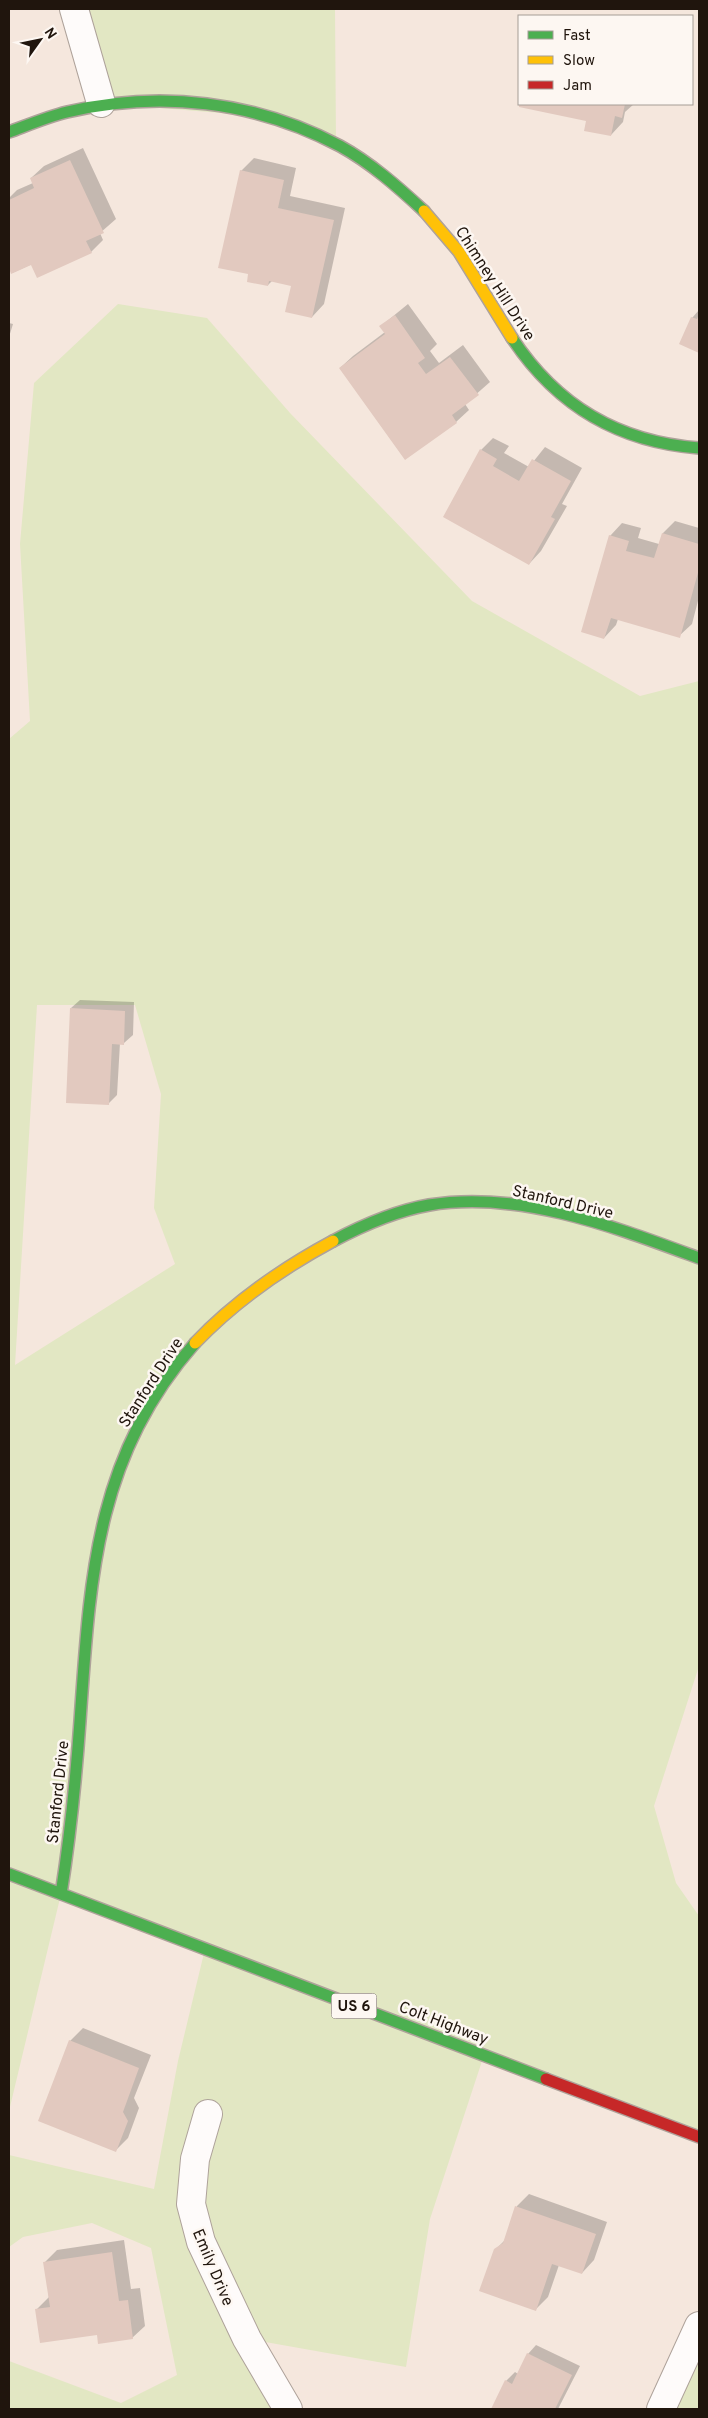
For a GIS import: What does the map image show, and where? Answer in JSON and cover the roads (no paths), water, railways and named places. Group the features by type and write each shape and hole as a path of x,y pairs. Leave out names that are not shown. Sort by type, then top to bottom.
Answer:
{"main road":[{"name":"Chimney Hill Drive","path":"9,132 44,117 101,104 160,98 218,103 279,118 336,143 389,178 434,221 472,271 524,356 550,385 580,410 614,428 650,441 699,448"},
{"name":"Stanford Drive","path":"61,1894 74,1794 90,1580 103,1518 124,1453 155,1398 194,1342 241,1298 293,1263 355,1229 408,1209 460,1202 515,1204 581,1218 648,1239 699,1258"},
{"name":"Colt Highway","path":"9,1874 699,2137"}],"street":[{"path":"74,9 101,104"},
{"name":"Emily Drive","path":"208,2114 195,2159 191,2204 200,2242 247,2339 288,2409"},
{"path":"661,2409 699,2326"}]}
